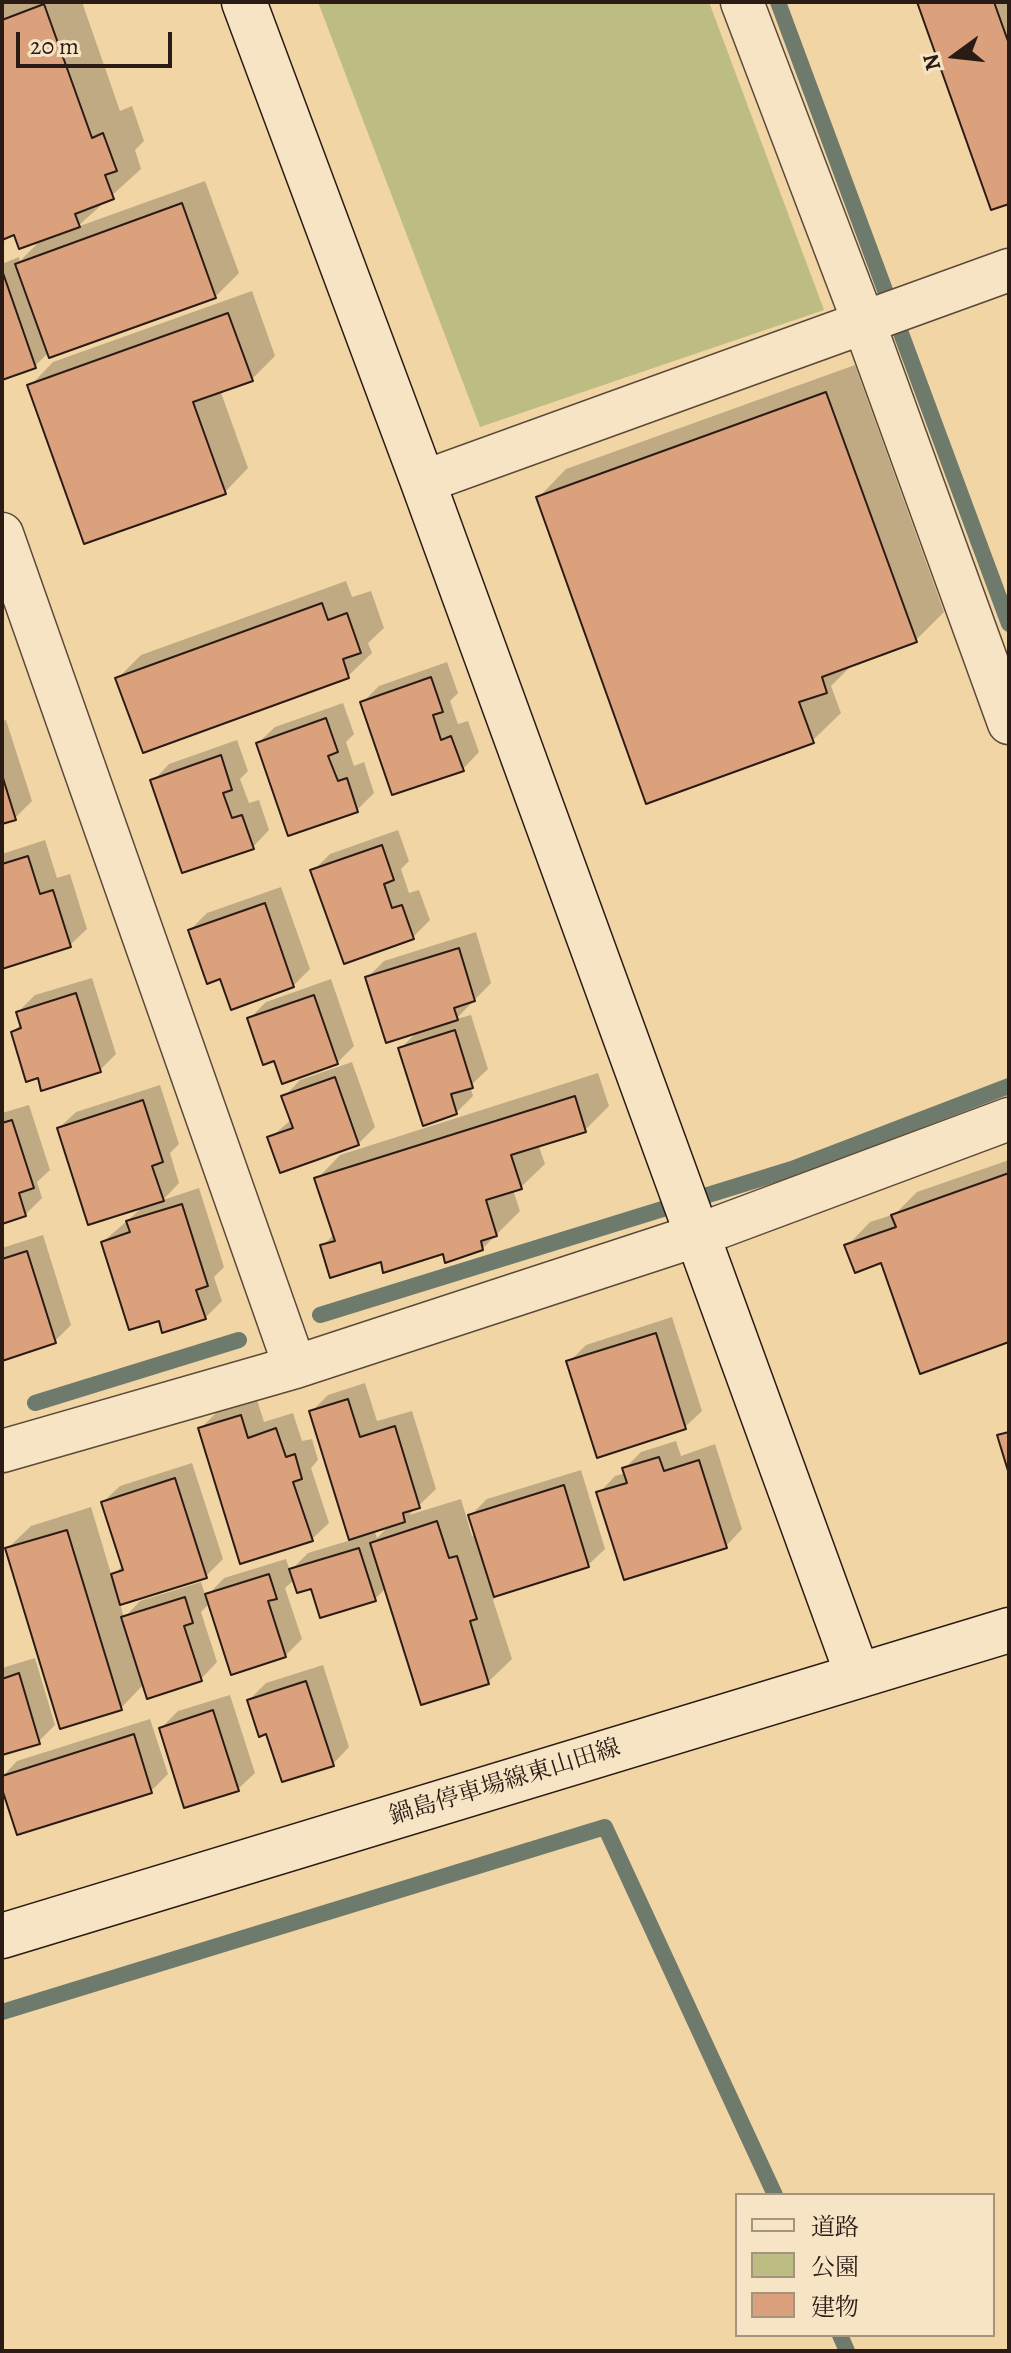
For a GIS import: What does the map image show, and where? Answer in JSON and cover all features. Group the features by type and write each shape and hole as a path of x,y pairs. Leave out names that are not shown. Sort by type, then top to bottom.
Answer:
{"street":[{"path":"244,2 423,482 858,1676"},
{"path":"742,2 885,315 1009,723"},
{"path":"423,482 1009,270"},
{"path":"2,534 295,1367"},
{"path":"2,1451 295,1367 698,1235 1009,1119"},
{"name":"鍋島停車場線東山田線","path":"2,1936 1009,1630"}],"green space":[{"path":"318,2 709,2 824,310 480,427"}],"building":[{"path":"917,2 994,2 1009,44 1009,204 991,210"},
{"path":"44,4 92,138 103,133 117,171 105,175 114,199 75,214 80,227 19,249 14,235 2,240 2,20"},
{"path":"182,203 216,298 49,358 15,264"},
{"path":"2,273 36,368 2,380"},
{"path":"228,313 253,381 193,402 226,494 84,544 27,385"},
{"path":"826,392 917,642 822,677 827,693 799,702 814,743 646,804 536,497"},
{"path":"322,603 328,620 347,613 361,653 343,659 349,678 143,753 115,678"},
{"path":"431,677 443,712 433,715 441,740 451,736 464,771 392,795 360,702"},
{"path":"326,718 338,752 328,756 338,781 347,778 358,812 288,836 256,743"},
{"path":"221,755 232,790 223,793 232,818 242,815 254,849 182,873 150,780"},
{"path":"2,775 16,820 2,824"},
{"path":"382,845 394,880 384,884 392,908 402,905 414,939 344,964 310,870"},
{"path":"28,856 40,894 53,890 71,947 2,969 2,864"},
{"path":"265,903 294,987 231,1010 220,979 207,984 188,930"},
{"path":"459,948 475,1001 454,1008 458,1020 386,1043 365,977"},
{"path":"76,993 101,1072 41,1091 38,1078 26,1082 11,1032 21,1028 16,1012"},
{"path":"314,995 338,1064 282,1084 274,1061 263,1065 247,1018"},
{"path":"455,1030 473,1088 451,1094 457,1114 423,1126 398,1048"},
{"path":"335,1077 359,1145 280,1173 267,1137 293,1128 281,1096"},
{"path":"575,1096 586,1132 511,1155 522,1189 486,1200 497,1236 481,1241 483,1250 445,1263 443,1254 383,1273 381,1262 330,1278 320,1245 335,1241 314,1178"},
{"path":"143,1100 163,1162 152,1166 164,1201 88,1225 57,1128"},
{"path":"12,1120 34,1188 19,1193 26,1216 2,1224 2,1123"},
{"path":"1009,1173 1009,1342 920,1374 881,1263 855,1273 844,1245 896,1227 891,1215"},
{"path":"182,1204 208,1286 196,1290 206,1319 162,1333 159,1321 129,1330 101,1242 130,1232 126,1221"},
{"path":"27,1251 56,1343 2,1361 2,1259"},
{"path":"656,1333 686,1429 597,1458 566,1361"},
{"path":"348,1399 360,1437 395,1426 420,1508 403,1513 405,1522 349,1540 309,1411"},
{"path":"241,1415 248,1438 276,1428 286,1457 295,1454 302,1479 293,1482 313,1541 240,1564 198,1428"},
{"path":"1009,1432 1009,1474 997,1435"},
{"path":"659,1457 664,1471 699,1460 727,1548 624,1580 596,1492 627,1483 622,1468"},
{"path":"175,1478 207,1578 120,1605 111,1574 123,1570 101,1502"},
{"path":"564,1485 589,1567 494,1597 468,1515"},
{"path":"437,1521 449,1558 457,1556 477,1619 470,1621 489,1684 421,1705 370,1543"},
{"path":"67,1530 122,1710 60,1729 5,1548"},
{"path":"359,1548 376,1601 320,1618 311,1589 297,1593 289,1569"},
{"path":"269,1574 277,1599 268,1601 286,1657 231,1675 205,1594"},
{"path":"185,1597 193,1623 184,1626 202,1681 147,1699 121,1617"},
{"path":"19,1673 40,1744 2,1755 2,1679"},
{"path":"306,1681 334,1766 282,1782 266,1734 259,1737 247,1700"},
{"path":"213,1710 239,1791 184,1808 159,1728"},
{"path":"134,1734 152,1793 17,1835 2,1789 2,1776"}],"waterway":[{"path":"778,2 1009,624"},
{"path":"320,1315 792,1169 1009,1086"},
{"path":"35,1403 239,1340"},
{"path":"2,2012 605,1827 774,2193"},
{"path":"841,2337 847,2351"}]}
